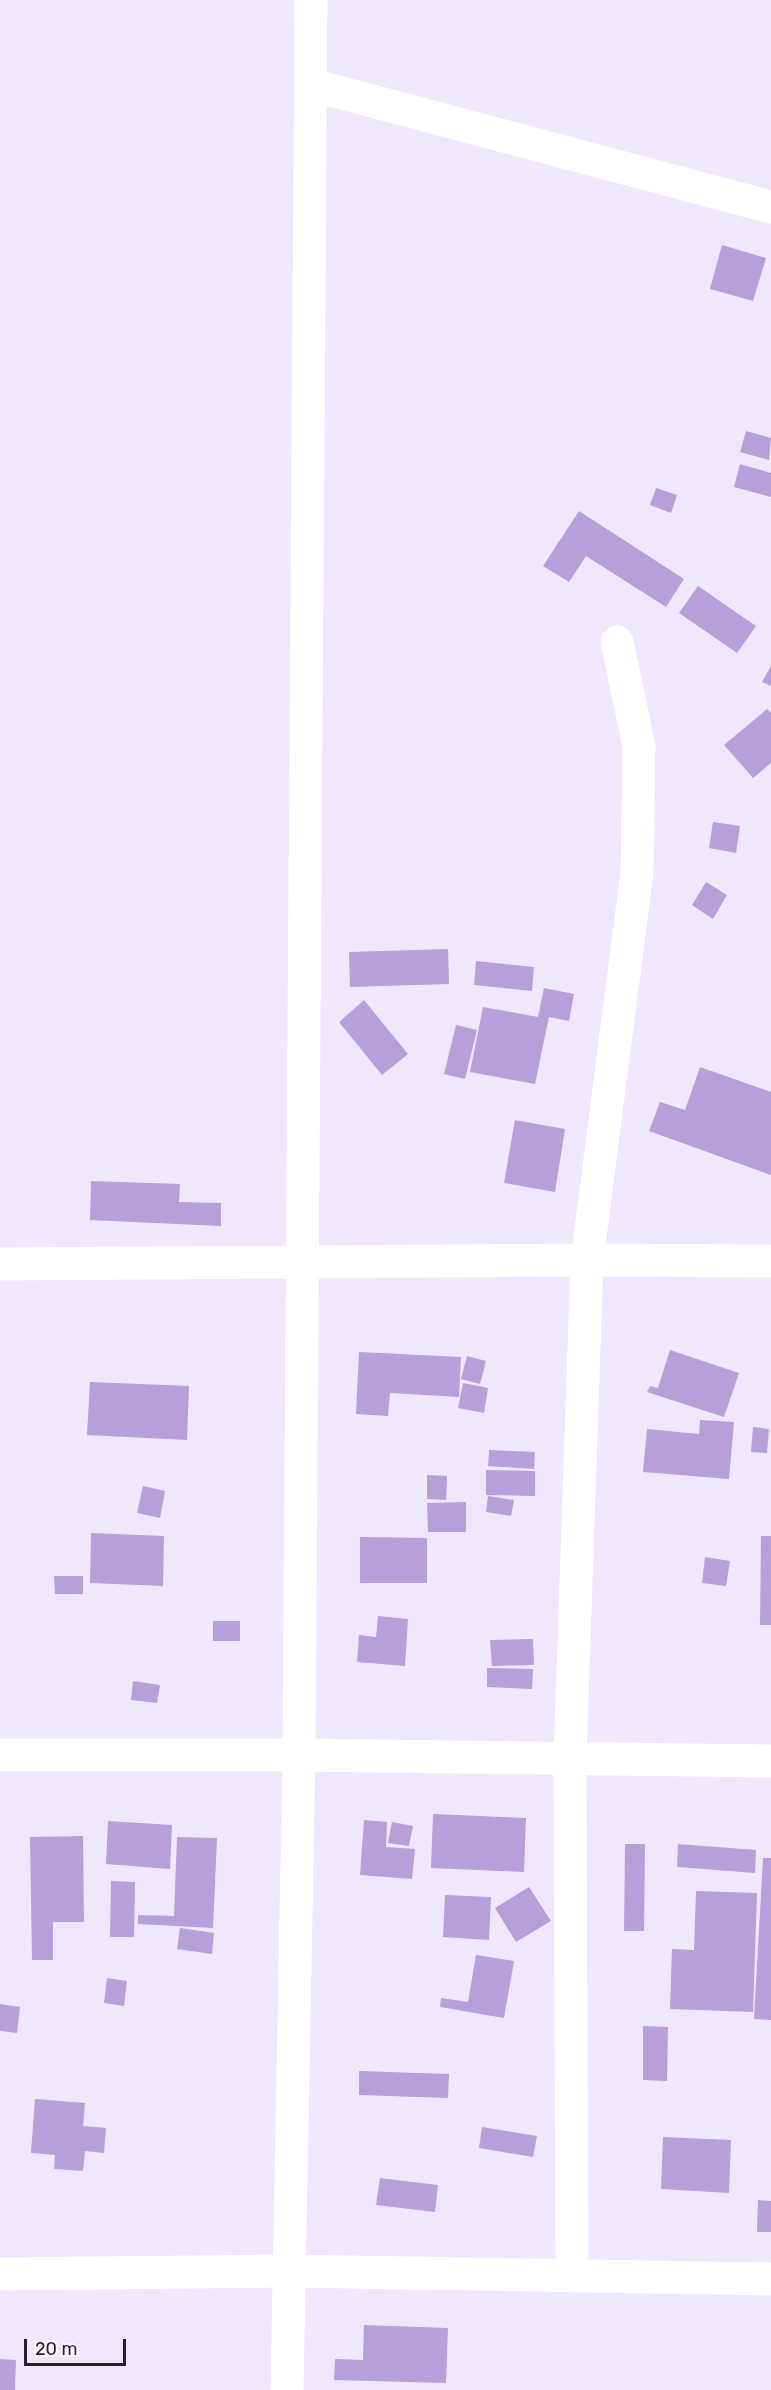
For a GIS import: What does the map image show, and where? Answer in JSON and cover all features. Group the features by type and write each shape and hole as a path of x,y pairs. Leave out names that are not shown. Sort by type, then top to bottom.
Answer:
{"street":[{"path":"287,2390 299,1755 304,1263 311,0"},
{"path":"312,85 771,207"},
{"path":"572,2275 570,1758 587,1260 637,872 639,746 617,642"},
{"path":"0,1264 771,1261"},
{"path":"0,1755 299,1755 771,1761"},
{"path":"0,2274 290,2271 771,2279"}],"building":[{"path":"722,245 766,258 753,301 710,289"},
{"path":"746,431 771,438 769,460 740,452"},
{"path":"740,464 771,473 771,497 734,487"},
{"path":"656,488 677,495 671,513 650,505"},
{"path":"579,511 684,579 666,607 586,556 569,582 543,566"},
{"path":"698,586 756,626 737,653 679,613"},
{"path":"771,666 771,686 762,682"},
{"path":"767,709 771,713 771,763 753,778 724,745"},
{"path":"713,822 740,826 736,853 709,848"},
{"path":"706,882 727,895 713,919 692,905"},
{"path":"448,949 449,984 350,987 349,952"},
{"path":"476,961 534,967 532,991 474,985"},
{"path":"544,988 574,994 569,1021 549,1017 535,1084 470,1072 483,1007 538,1017"},
{"path":"364,1000 408,1054 382,1075 339,1022"},
{"path":"456,1025 477,1030 465,1079 444,1074"},
{"path":"700,1067 771,1092 771,1175 649,1131 660,1102 685,1110"},
{"path":"515,1120 565,1129 555,1192 504,1183"},
{"path":"91,1181 180,1184 179,1202 221,1203 221,1226 90,1220"},
{"path":"670,1350 739,1373 724,1417 647,1392 650,1386 658,1388"},
{"path":"359,1352 461,1357 459,1397 390,1393 388,1416 356,1414"},
{"path":"467,1356 486,1361 480,1384 461,1379"},
{"path":"90,1382 189,1386 187,1440 87,1435"},
{"path":"463,1383 488,1388 484,1413 458,1408"},
{"path":"700,1420 734,1422 729,1479 643,1472 647,1429 699,1434"},
{"path":"753,1427 769,1429 767,1453 751,1452"},
{"path":"489,1450 535,1452 534,1469 488,1466"},
{"path":"486,1470 535,1471 535,1496 486,1495"},
{"path":"427,1475 447,1476 446,1500 427,1499"},
{"path":"143,1486 165,1491 160,1518 137,1513"},
{"path":"488,1496 514,1500 511,1516 486,1512"},
{"path":"466,1502 466,1532 428,1532 427,1503"},
{"path":"91,1533 164,1536 163,1586 90,1583"},
{"path":"761,1536 771,1536 771,1625 760,1625"},
{"path":"360,1537 427,1538 427,1583 360,1583"},
{"path":"705,1557 730,1561 726,1586 702,1583"},
{"path":"54,1576 83,1576 83,1594 55,1594"},
{"path":"378,1616 408,1619 405,1666 357,1662 359,1635 376,1637"},
{"path":"213,1621 240,1621 240,1641 213,1641"},
{"path":"533,1639 534,1665 492,1666 490,1640"},
{"path":"487,1668 533,1669 532,1689 487,1687"},
{"path":"133,1681 160,1685 157,1703 131,1700"},
{"path":"433,1814 526,1818 524,1872 431,1868"},
{"path":"364,1820 387,1822 386,1847 415,1849 412,1879 360,1875"},
{"path":"108,1821 172,1825 170,1869 106,1864"},
{"path":"392,1822 413,1826 409,1846 388,1843"},
{"path":"83,1836 84,1922 53,1922 53,1960 32,1960 30,1837"},
{"path":"177,1837 217,1838 213,1928 138,1924 138,1915 174,1916"},
{"path":"625,1844 645,1844 644,1931 624,1931"},
{"path":"678,1844 756,1850 755,1873 677,1867"},
{"path":"763,1858 771,1858 771,2020 754,2019"},
{"path":"111,1881 135,1882 134,1937 110,1937"},
{"path":"529,1887 551,1921 516,1942 495,1908"},
{"path":"696,1891 757,1893 753,2012 670,2009 672,1949 694,1950"},
{"path":"445,1895 491,1897 489,1940 443,1937"},
{"path":"180,1928 214,1933 212,1954 177,1949"},
{"path":"476,1955 514,1961 504,2018 440,2007 441,1998 468,2002"},
{"path":"107,1978 127,1981 124,2006 104,2003"},
{"path":"0,2004 20,2007 17,2033 0,2031"},
{"path":"643,2026 668,2027 667,2081 643,2080"},
{"path":"359,2071 449,2074 448,2098 359,2095"},
{"path":"35,2099 85,2103 83,2126 106,2128 104,2153 85,2151 83,2171 54,2169 55,2155 31,2153"},
{"path":"482,2127 537,2136 533,2157 479,2148"},
{"path":"663,2137 731,2140 729,2193 661,2189"},
{"path":"380,2178 438,2185 435,2212 376,2205"},
{"path":"758,2200 771,2201 771,2232 757,2232"},
{"path":"364,2325 448,2328 446,2383 334,2380 335,2359 363,2360"},
{"path":"0,2359 16,2360 15,2390 0,2390"}]}
